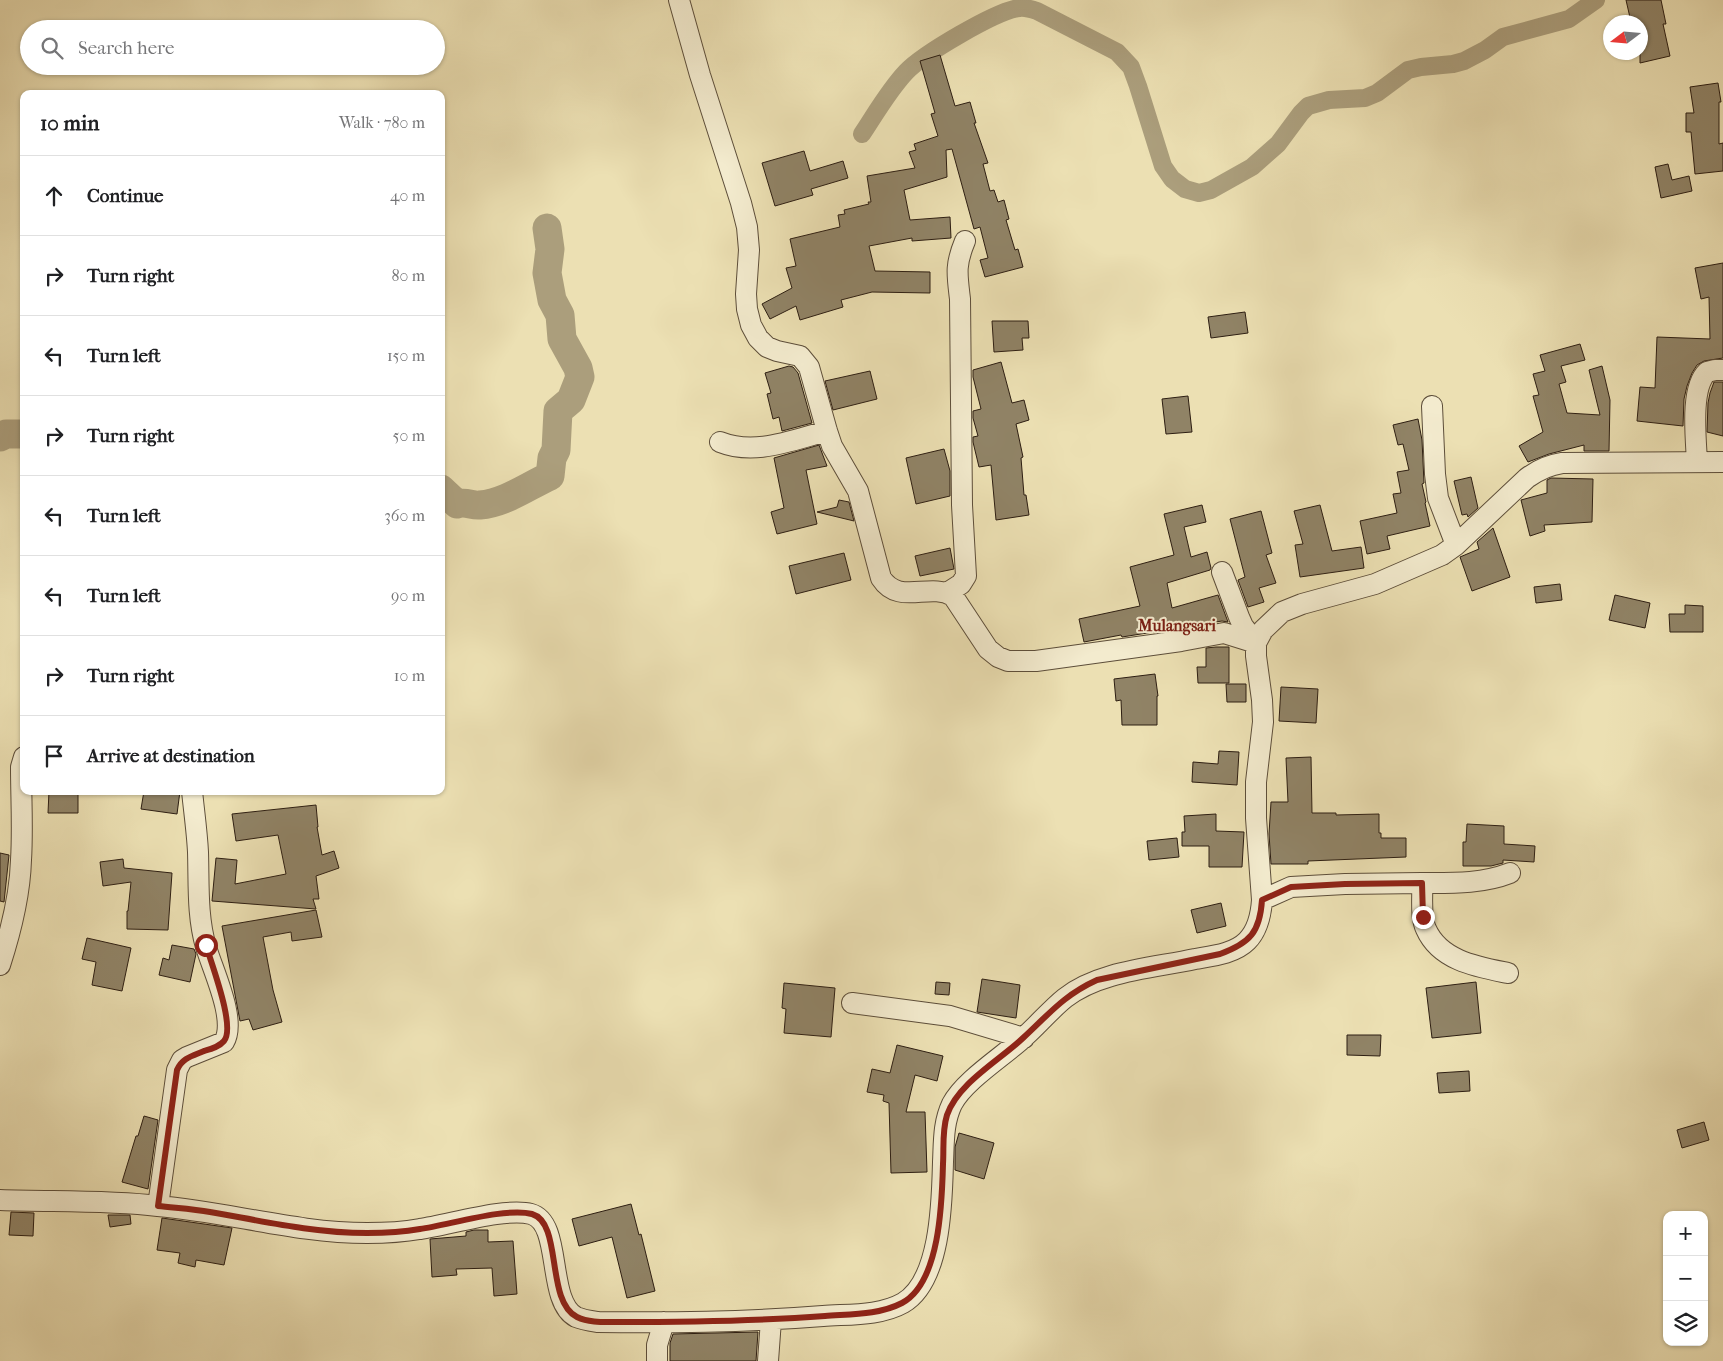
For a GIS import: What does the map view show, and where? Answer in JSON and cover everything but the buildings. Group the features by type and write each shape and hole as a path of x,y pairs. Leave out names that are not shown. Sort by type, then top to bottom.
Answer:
{"street":[{"path":"679,0 700,75 741,203 750,250 746,294 751,325 758,338 767,347 800,356 810,367 832,446 858,490 881,578 891,590 899,592 947,592 961,584 966,576 962,505 960,299 957,267 958,258 966,241"},
{"path":"1696,462 1695,410 1700,382 1707,372 1723,370"},
{"path":"1432,406 1438,498 1456,545"},
{"path":"720,442 731,447 754,448 770,446 827,431"},
{"path":"0,1200 158,1206 209,1212 295,1228 367,1233 419,1229 509,1212 525,1212 535,1215 546,1230 552,1247 561,1297 567,1309 575,1316 598,1322 771,1320 872,1312 903,1303 914,1294 931,1266 936,1244 947,1115 954,1101 970,1083 1024,1038 1064,999 1078,989 1097,980 1220,954 1245,943 1258,925 1262,900 1258,852 1256,782 1263,722 1262,700 1256,666 1256,643 1263,630 1282,612 1310,601 1375,584 1442,555 1456,545 1527,478 1537,470 1550,465 1562,463 1723,462"},
{"path":"1222,572 1244,626 1256,643"},
{"path":"947,592 959,604 988,649 998,657 1008,661 1036,661 1181,641 1224,633 1256,643"},
{"path":"0,965 18,893 21,860 21,795"},
{"path":"158,1206 177,1070 182,1060 187,1057 224,1042 228,1031 225,1008 201,922 198,851 192,795"},
{"path":"1262,900 1291,887 1345,884 1474,882 1510,873"},
{"path":"1422,883 1425,928 1438,945 1453,957 1472,966 1508,973"},
{"path":"852,1003 950,1016 1024,1038"},
{"path":"768,1361 771,1320"},
{"path":"657,1361 657,1345 664,1322"}],"waterway":[{"path":"862,134 894,86 915,64 943,45 994,17 1019,8 1028,8 1117,52 1131,67 1163,166 1172,179 1185,189 1199,193 1211,190 1252,167 1278,144 1308,106 1329,100 1365,98 1377,93 1408,70 1464,61 1485,50 1503,37 1569,19 1596,0"},
{"path":"445,493 457,504 489,504 507,498 550,476 552,458 556,450 558,411 571,400 580,377 578,368 562,339 560,315 552,300 547,273 550,249 547,228"},
{"path":"0,437 6,434 20,434"}],"district":[{"name":"Mulangsari","path":"1177,625"}],"route":[{"path":"206,945 225,1008 228,1031 224,1042 187,1057 179,1065 158,1206 209,1212 295,1228 367,1233 419,1229 509,1212 525,1212 535,1215 546,1230 552,1247 561,1297 567,1309 575,1316 598,1322 771,1320 872,1312 888,1309 903,1303 914,1294 931,1266 936,1244 940,1214 944,1136 947,1115 954,1101 976,1077 1024,1038 1064,999 1078,989 1097,980 1220,954 1236,948 1245,943 1258,925 1262,900 1291,887 1422,883 1423,917"}]}
